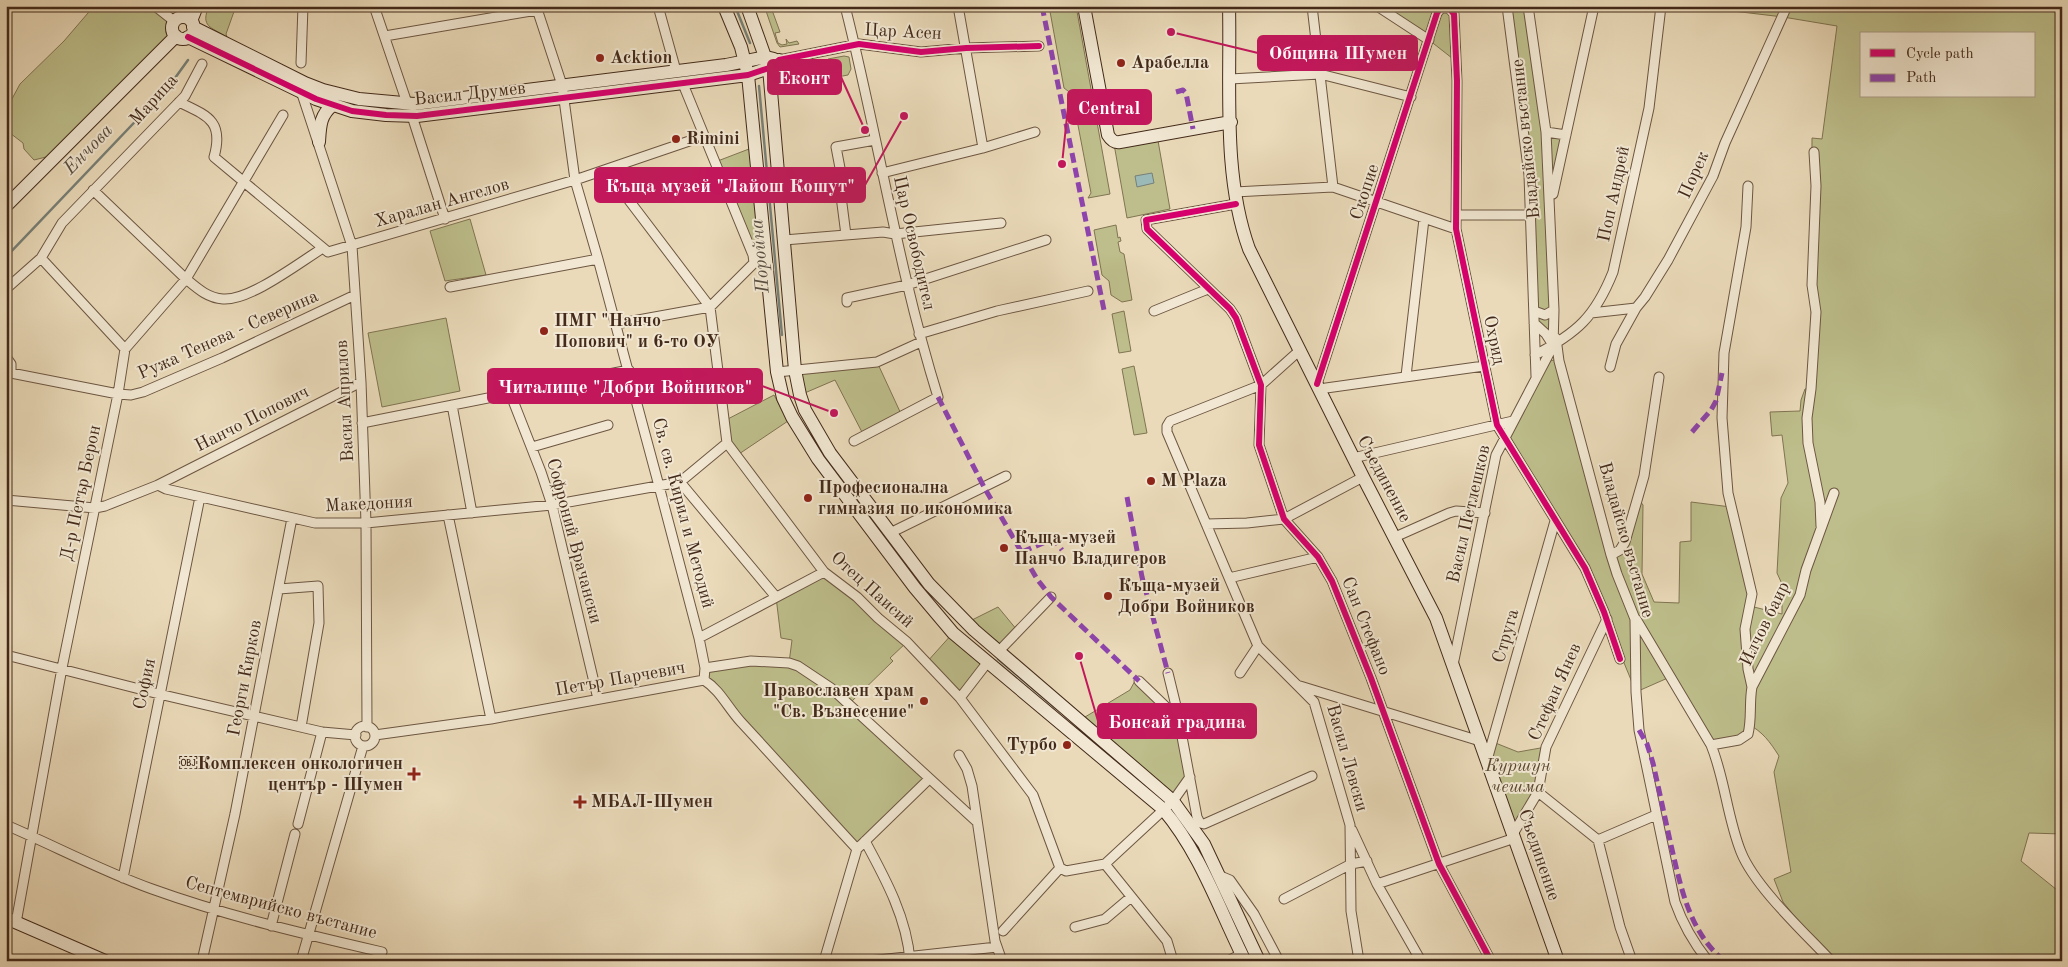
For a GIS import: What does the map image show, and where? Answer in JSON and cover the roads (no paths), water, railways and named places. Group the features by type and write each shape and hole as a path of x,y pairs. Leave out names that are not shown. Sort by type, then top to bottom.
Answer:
{"main road":[{"path":"186,24 197,6"},
{"path":"724,6 745,61 748,75 777,372 783,398 792,417 818,459 922,596 953,633 987,663 1168,805 1194,854 1243,957"},
{"path":"747,6 771,62 795,370 800,395 806,410 826,446 929,584 966,623 1168,805 1204,844 1259,961"},
{"path":"1084,6 1108,135 1113,141 1120,142 1231,122"},
{"name":"Съединение","path":"1228,6 1235,198 1249,250 1353,458 1436,618 1558,961"},
{"name":"Васил Друмев","path":"186,24 333,105 352,111 412,116 563,92 676,71 745,61 771,62"},
{"name":"Марица","path":"6,206 186,24"},
{"name":"Васил Друмев","path":"304,88 324,90 359,99 414,104 683,84 748,75 771,62"},
{"path":"319,142 322,118 326,110 333,105"},
{"path":"11,920 105,961"}],"street":[{"path":"155,6 186,24"},
{"path":"300,63 303,6"},
{"path":"374,6 407,103"},
{"path":"658,6 676,71"},
{"name":"Цар Освободител","path":"845,6 907,285 920,338 938,397 854,441"},
{"path":"958,6 983,148"},
{"path":"1312,6 1333,187"},
{"path":"1377,6 1429,40"},
{"name":"Владайско въстание","path":"1507,6 1529,175 1535,355 1538,374"},
{"name":"Владайско въстание","path":"1528,6 1546,132 1555,345 1611,555 1636,619 1636,692 1639,730 1678,910 1693,942 1708,961"},
{"path":"1550,207 1594,6"},
{"name":"Поп Андрей","path":"1535,355 1574,333 1605,292 1618,254 1649,108 1661,6"},
{"name":"Порек","path":"1610,367 1616,344 1636,308 1668,260 1713,176 1725,143 1787,6"},
{"path":"385,36 536,8"},
{"name":"Св. св. Кирил и Методий","path":"536,8 563,92 575,180 616,324 699,638 705,668 704,680"},
{"name":"Скопие","path":"1318,387 1440,8"},
{"name":"Охрид","path":"1440,8 1449,8 1454,14 1458,82 1456,229 1497,425 1585,568 1607,619 1620,659"},
{"name":"Цар Асен","path":"771,62 854,44 921,52 966,48 1039,46"},
{"name":"Марица","path":"6,288 41,258 62,223 185,96 202,64"},
{"path":"1230,79 1320,74 1410,98"},
{"path":"616,324 710,307 754,263 753,255 683,84"},
{"name":"Васил Априлов","path":"304,88 352,246 361,382 366,523 367,727"},
{"path":"93,190 186,279 209,296 225,300 240,297 280,276 323,248 214,157 218,133 214,124 206,116 179,102"},
{"path":"41,258 125,349 186,279 283,115"},
{"path":"412,116 445,219"},
{"path":"882,173 983,148 1035,132"},
{"path":"1546,132 1566,135"},
{"name":"Харалан Ангелов","path":"323,248 328,252 445,219 575,180 704,136"},
{"path":"846,235 836,148 875,140"},
{"path":"1814,152 1816,186 1812,285 1816,312 1807,418 1808,443 1820,502 1821,526"},
{"path":"606,170 710,307 726,443"},
{"path":"1748,186 1746,227 1724,353 1722,418 1728,493 1752,594 1746,629 1748,669 1752,687"},
{"path":"1235,198 1333,187 1456,229"},
{"name":"Сан Стефано","path":"1235,198 1146,220 1147,229 1230,309 1236,318 1261,385 1259,445 1284,519 1318,557 1344,607 1439,864 1492,961"},
{"path":"1456,215 1531,215"},
{"path":"1406,376 1424,219"},
{"path":"784,240 883,232 895,234 1002,224"},
{"path":"847,302 847,298 907,285 1046,240"},
{"path":"450,287 598,259"},
{"path":"1154,311 1208,289"},
{"path":"777,372 877,362 920,338 997,311 1088,290"},
{"name":"Ружа Тенева - Северина","path":"6,357 12,373 131,395 143,392 356,295"},
{"path":"1591,313 1636,308"},
{"path":"1534,312 1545,315 1554,310"},
{"name":"Владайско въстание","path":"1534,323 1555,345"},
{"path":"1538,374 1555,345"},
{"name":"Д-р Петър Берон","path":"11,920 32,836 62,668 118,394 125,349"},
{"path":"1261,385 1300,350"},
{"path":"1538,374 1551,365 1557,366 1562,370"},
{"path":"1318,387 1484,366"},
{"path":"362,423 628,370"},
{"name":"Васил Петлешков","path":"1453,665 1496,455 1538,374"},
{"path":"1611,555 1620,550 1625,542 1644,476 1659,377"},
{"name":"Нанчо Попович","path":"158,485 361,382"},
{"name":"Васил Левски","path":"1261,385 1170,421 1167,426 1167,432 1258,646 1314,702 1350,825 1351,911 1358,961"},
{"name":"Софроний Врачански","path":"510,393 532,447 552,505 598,699"},
{"path":"452,405 472,513"},
{"path":"1353,458 1513,421"},
{"path":"532,447 608,425"},
{"name":"Македония","path":"158,485 200,497 292,518 315,522 366,523 552,505 680,482 726,443"},
{"name":"Отец Паисий","path":"726,443 824,572 857,597 878,618 907,642 960,698 1034,795 1060,868"},
{"path":"890,533 1006,476"},
{"path":"1206,524 1247,523 1284,519 1363,477"},
{"path":"680,482 776,597"},
{"path":"6,500 95,508 105,506 158,485"},
{"name":"Илчов баир","path":"1711,745 1739,740 1748,734 1750,725 1749,702 1752,687 1800,595 1806,570 1834,494"},
{"name":"София","path":"123,878 200,497"},
{"path":"1395,536 1456,511 1485,513"},
{"path":"448,515 490,719"},
{"name":"Георги Кирков","path":"202,961 254,716 292,518"},
{"name":"Струга","path":"1487,760 1555,521"},
{"path":"1229,578 1318,557"},
{"path":"699,638 824,572"},
{"path":"279,589 318,586 319,623 301,727"},
{"path":"998,650 1051,597"},
{"name":"Стефан Янев","path":"1514,836 1538,792 1546,747 1607,619"},
{"path":"1636,619 1711,745 1717,760 1734,834 1742,854 1756,878 1830,961"},
{"path":"1240,673 1258,646"},
{"path":"6,655 159,694 322,732 356,735"},
{"path":"705,668 751,661 789,663 798,666 831,688 977,822"},
{"path":"960,698 987,663"},
{"path":"1168,673 1197,817 1200,823 1204,824 1312,776"},
{"name":"Петър Парчевич","path":"375,735 490,719 704,680 718,690 730,710 790,778 857,849"},
{"path":"1139,681 1165,706 1182,735"},
{"path":"1297,685 1480,741"},
{"path":"367,727 373,730 375,735 372,744 364,746 357,741 356,735 360,728 367,727"},
{"path":"298,824 322,732"},
{"path":"301,961 364,746"},
{"path":"959,755 967,769 972,786 997,947 1002,961"},
{"path":"1003,931 1060,868 1066,871 1105,864 1168,805 1190,778"},
{"path":"824,961 857,849 929,779"},
{"path":"1538,792 1598,840 1620,927 1632,961"},
{"path":"1598,840 1656,815"},
{"name":"Септемврийско въстание","path":"6,825 123,878 213,910 271,926 382,952"},
{"path":"1350,825 1377,884 1421,961"},
{"path":"271,926 295,834"},
{"path":"1377,884 1439,864 1514,836"},
{"path":"865,841 890,887 904,931 910,958"},
{"path":"1284,899 1351,864 1366,861"},
{"path":"1105,864 1167,941 1173,961"},
{"path":"1218,874 1230,880 1254,914 1279,961"},
{"path":"1074,927 1105,919 1131,898"},
{"path":"869,961 997,947"},
{"path":"1228,961 1243,957"}],"water":[{"path":"1152,173 1154,183 1137,187 1135,176"}],"waterway":[{"name":"Поройна","path":"735,6 750,43"},
{"name":"Енчова","path":"6,257 170,85 188,60"},
{"name":"Поройна","path":"759,86 782,335"},
{"name":"Поройна","path":"998,659 1057,709"}],"place":[{"name":"Община Шумен","path":"1171,32"},
{"name":"Acktion","path":"600,58"},
{"name":"Арабелла","path":"1121,63"},
{"name":"Къща музей \"Лайош Кошут\"","path":"904,116"},
{"name":"Еконт","path":"865,130"},
{"name":"Rimini","path":"676,139"},
{"name":"Central","path":"1062,164"},
{"name":"ПМГ \"Нанчо Попович\" и 6-то ОУ","path":"544,331"},
{"name":"Читалище \"Добри Войников\"","path":"834,413"},
{"name":"M Plaza","path":"1151,481"},
{"name":"Професионална гимназия по икономика","path":"808,498"},
{"name":"Къща-музей Панчо Владигеров","path":"1004,548"},
{"name":"Къща-музей Добри Войников","path":"1108,596"},
{"name":"Бонсай градина","path":"1079,656"},
{"name":"Православен храм \"Св. Възнесение\"","path":"924,701"},
{"name":"Турбо","path":"1067,745"},
{"name":"￼Комплексен онкологичен център - Шумен","path":"414,774"},
{"name":"МБАЛ-Шумен","path":"580,802"}],"park label":[{"name":"Куршун чешма","path":"1518,776"}]}
